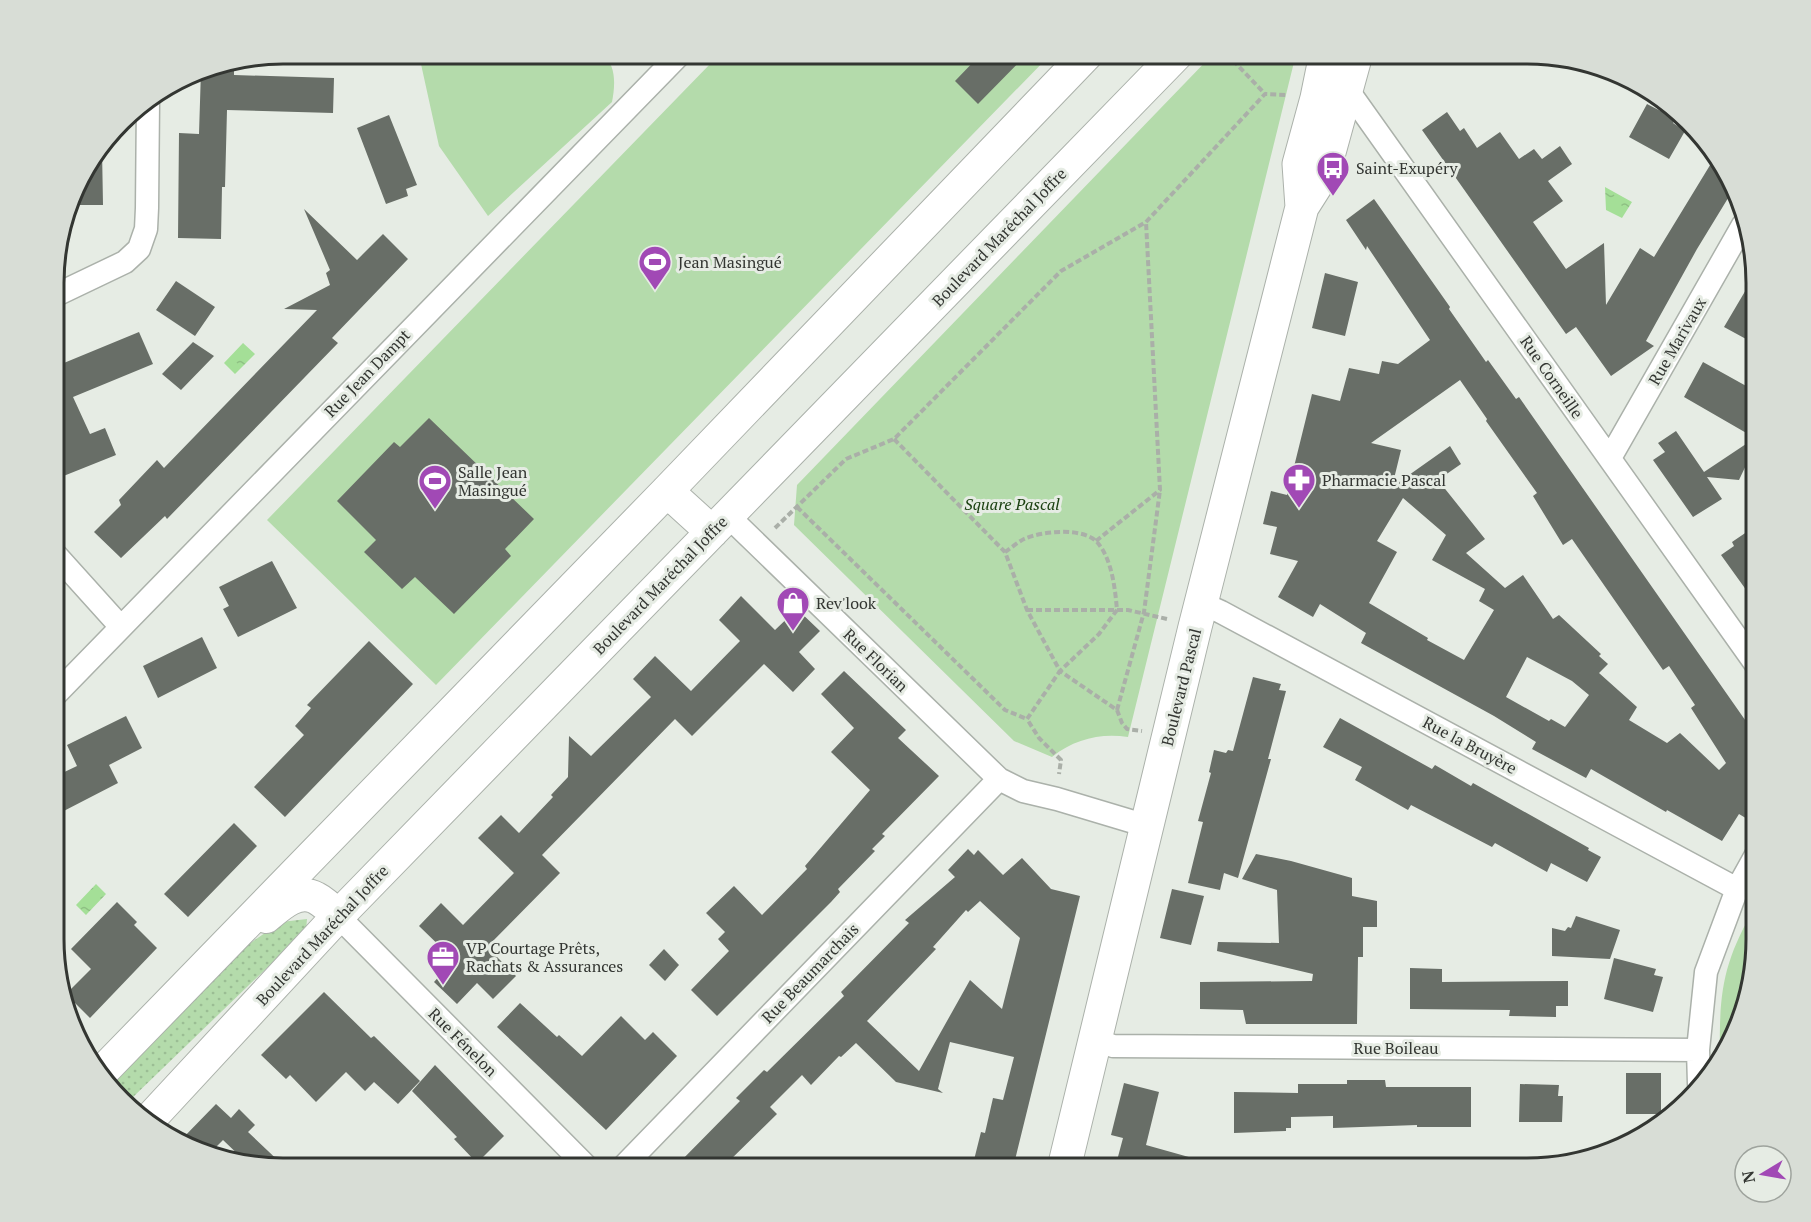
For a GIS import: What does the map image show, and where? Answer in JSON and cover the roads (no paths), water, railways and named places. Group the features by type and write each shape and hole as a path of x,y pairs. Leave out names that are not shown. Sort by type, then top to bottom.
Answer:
{"main road":[{"path":"106,1067 667,491 1077,64"},
{"name":"Boulevard Maréchal Joffre","path":"153,1114 338,916 1167,64"},
{"name":"Boulevard Pascal","path":"1328,64 1332,93"},
{"name":"Boulevard Pascal","path":"1066,1158 1198,615 1302,207 1299,164 1332,93 1350,64"},
{"path":"667,491 720,524"},
{"path":"181,990 281,904 297,896 315,897 338,916"}],"street":[{"name":"Rue Jean Dampt","path":"64,686 670,64"},
{"name":"Rue Corneille","path":"1332,93 1610,458 1746,652"},
{"path":"64,291 125,262 139,249 146,230 148,112"},
{"name":"Rue Marivaux","path":"1610,458 1740,231"},
{"name":"Rue Florian","path":"720,524 757,545 999,779 1023,791 1147,826"},
{"path":"64,564 120,626"},
{"name":"Rue la Bruyère","path":"1198,615 1221,612 1737,889"},
{"name":"Rue Beaumarchais","path":"632,1158 999,779"},
{"path":"1699,1075 1698,1050 1706,972 1737,889 1746,872"},
{"name":"Rue Fénelon","path":"338,916 578,1158"},
{"name":"Rue Boileau","path":"1095,1040 1113,1046 1698,1050"}],"water":[{"path":"1605,187 1632,202 1622,218 1606,210"},
{"path":"243,343 255,354 235,374 224,363"},
{"path":"96,884 106,894 86,915 76,905"}],"place":[{"name":"Saint-Exupéry","path":"1333,197"},
{"name":"Jean Masingué","path":"655,291"},
{"name":"Pharmacie Pascal","path":"1299,509"},
{"name":"Salle Jean Masingué","path":"435,510"},
{"name":"Rev'look","path":"793,632"},
{"name":"VP Courtage Prêts, Rachats & Assurances","path":"443,986"}],"park label":[{"name":"Square Pascal","path":"1012,504"}]}
